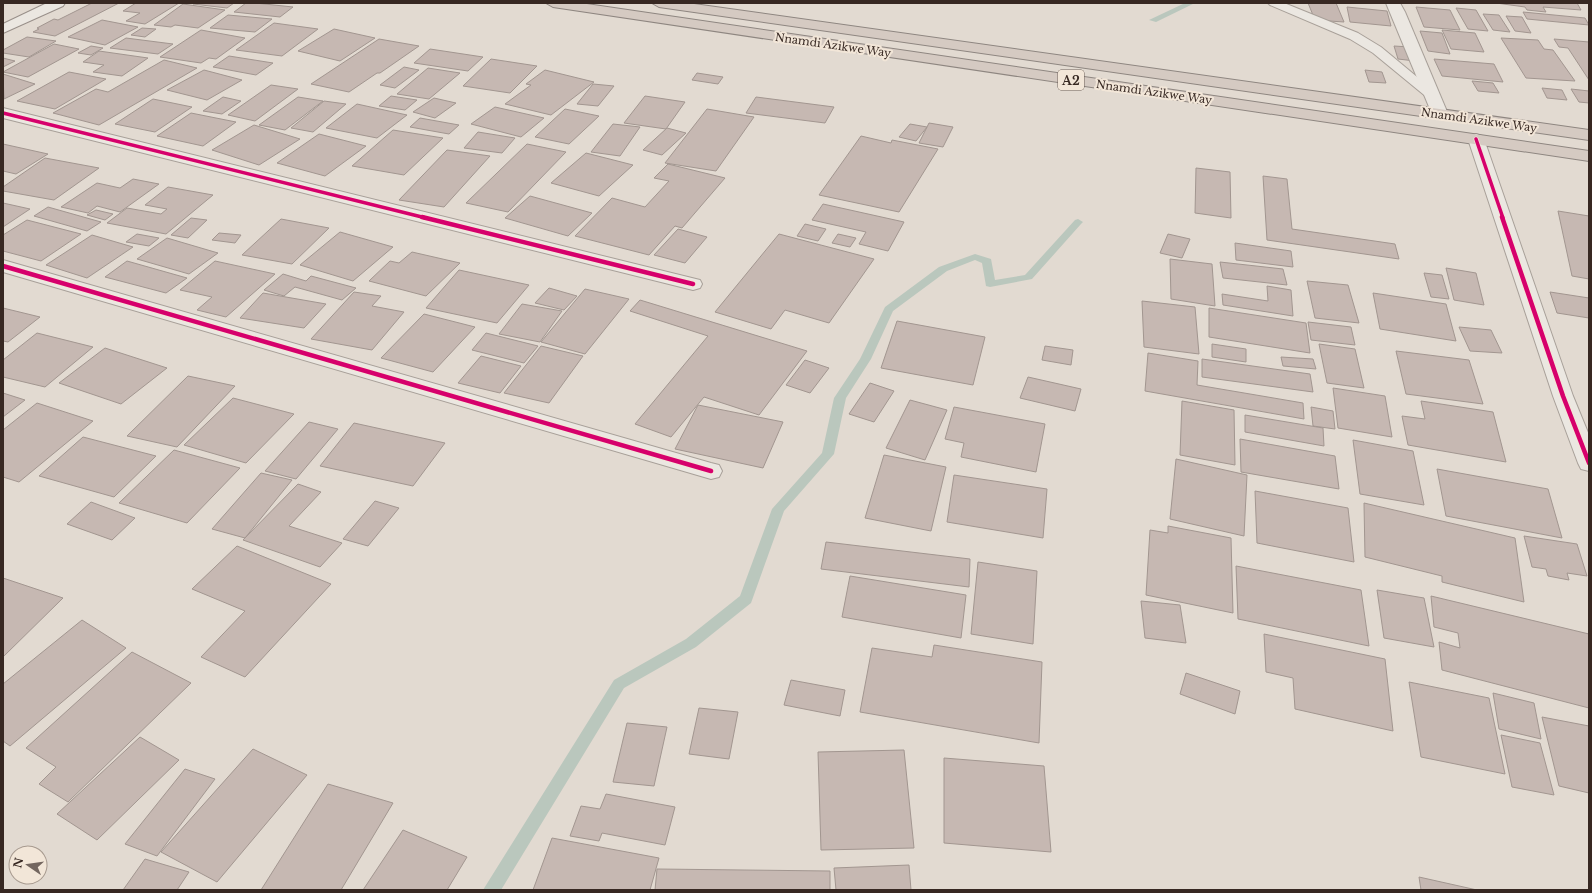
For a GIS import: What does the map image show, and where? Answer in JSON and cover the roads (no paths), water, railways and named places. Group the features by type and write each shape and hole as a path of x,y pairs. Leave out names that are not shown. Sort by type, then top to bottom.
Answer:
{"highway":[{"name":"Nnamdi Azikwe Way","path":"553,3 1589,156"},
{"name":"Nnamdi Azikwe Way","path":"656,3 1589,135"}],"street":[{"path":"3,29 58,3"},
{"path":"1393,3 1434,96 1440,114"},
{"path":"3,113 693,284"},
{"path":"1476,139 1563,396 1589,463"},
{"path":"3,266 711,471"}],"lane":[{"path":"1274,3 1354,36 1377,50 1434,96"}],"waterway":[{"path":"1153,20 1191,3"},
{"path":"491,890 619,684 691,643 746,599 778,509 828,454 840,398 865,359 889,309 943,269 975,257 987,261 990,284 1028,277 1078,222"}]}
